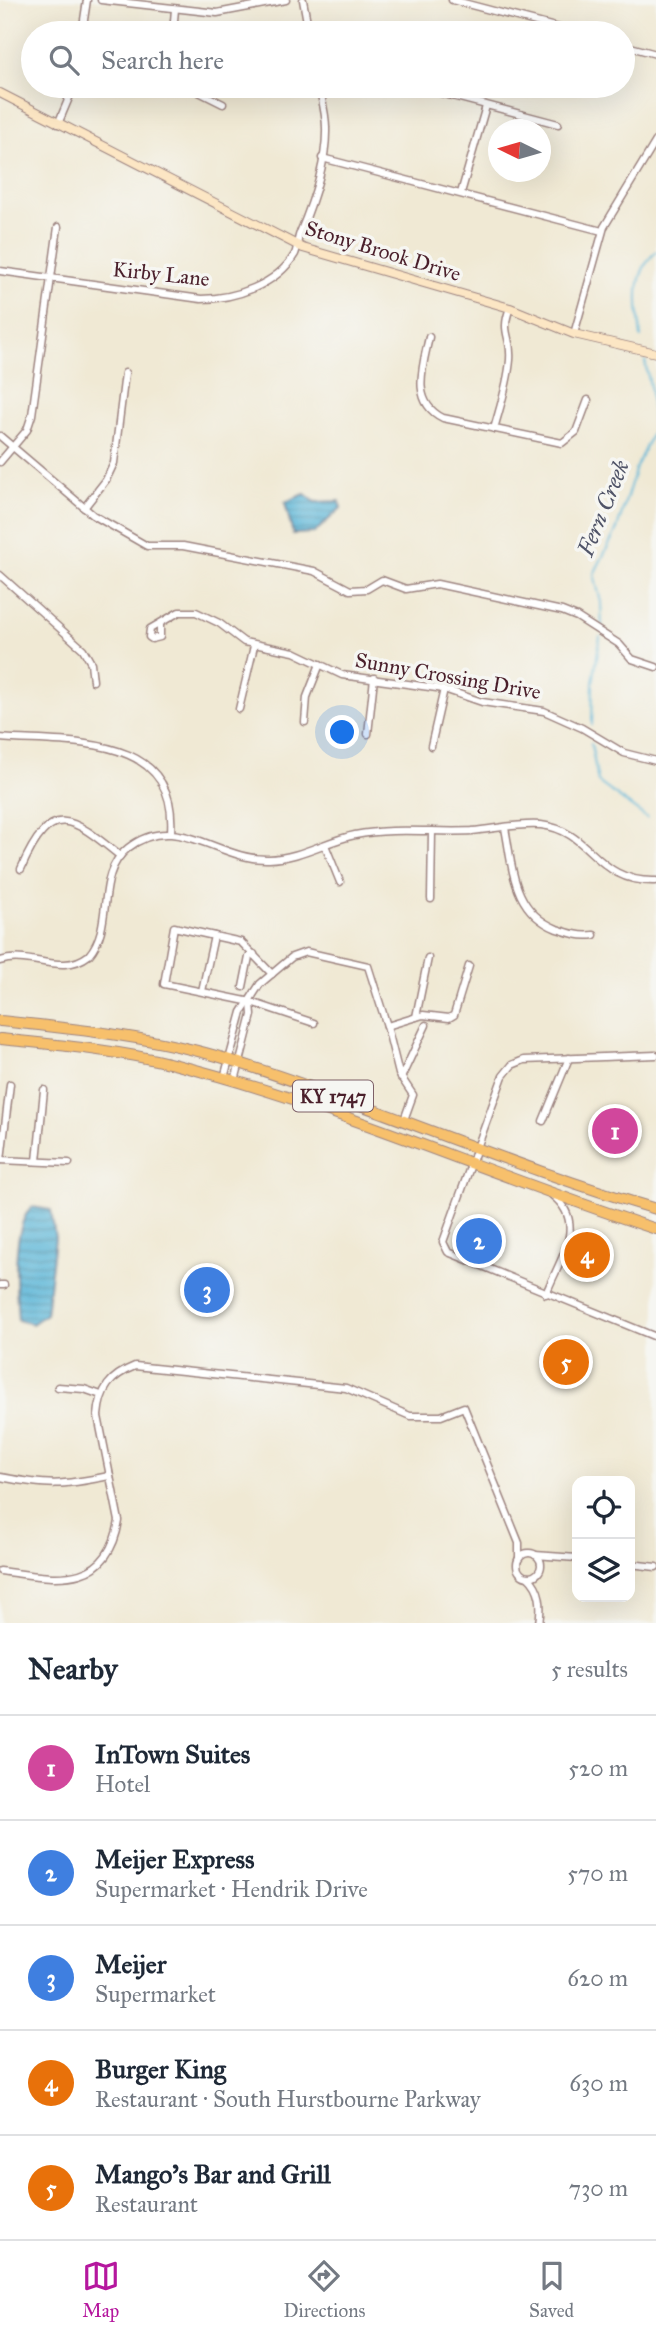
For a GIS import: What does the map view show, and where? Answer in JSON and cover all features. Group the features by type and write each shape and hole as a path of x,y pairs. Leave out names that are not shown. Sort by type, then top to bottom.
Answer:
{"main road":[{"name":"KY 1747","path":"0,1021 156,1042 229,1060 404,1120 587,1189 654,1207"},
{"name":"KY 1747","path":"0,1039 132,1055 224,1077 279,1094 552,1195 656,1229"}],"street":[{"path":"84,21 87,0"},
{"path":"101,0 217,13 286,0"},
{"path":"303,0 307,21"},
{"path":"452,0 532,21"},
{"path":"174,21 175,9"},
{"path":"635,48 656,54"},
{"name":"Stony Brook Drive","path":"0,93 297,244 510,307 574,334 656,353"},
{"path":"58,124 70,98"},
{"path":"211,98 223,104"},
{"name":"Kirby Lane","path":"0,271 201,299 224,298 248,291 290,259 311,209 326,125 321,98"},
{"path":"457,98 558,124"},
{"path":"461,193 486,106"},
{"path":"574,334 602,231 656,141"},
{"path":"322,158 602,231"},
{"path":"0,462 27,430 32,415 58,227"},
{"path":"494,429 510,362 510,350 504,330 510,307"},
{"path":"429,337 421,374 423,400 429,409 443,418 562,443 576,432 588,400"},
{"path":"84,508 106,481 114,463 125,373"},
{"path":"0,436 84,508 147,546 183,546 314,572 350,590 367,589 383,580 407,589 437,584 562,611 577,617 619,644 632,659 656,667"},
{"path":"0,575 83,649 91,663 93,681"},
{"name":"Sunny Crossing Drive","path":"159,625 179,612 196,612 254,646 294,652 342,675 444,689 482,702 544,711 582,728 624,753 656,761"},
{"path":"239,709 254,646"},
{"path":"305,722 307,697 320,664"},
{"path":"368,734 374,678"},
{"path":"431,746 444,689"},
{"path":"0,738 95,744 136,759 153,772 167,792 172,810 171,832"},
{"path":"21,869 40,832 60,822 83,827 120,856"},
{"path":"0,961 25,958 65,965 89,956 100,934 109,878 120,856 146,837 171,832 195,838 233,855 262,859 291,856 372,832 539,825 560,830 582,843 615,874 630,880 656,881"},
{"path":"505,828 514,882 525,906 552,926 572,934 594,935"},
{"path":"431,898 432,831"},
{"path":"325,845 340,882"},
{"path":"272,974 241,942 174,927 164,984 251,1002 314,1023"},
{"path":"202,992 214,936"},
{"path":"224,1077 242,1012 251,1002 260,984 272,974 301,953 368,966 401,1078 413,1095 404,1120"},
{"path":"243,987 250,957 254,954"},
{"path":"416,1017 428,958"},
{"path":"387,1026 416,1017 431,1015 449,1018 454,1015 469,966"},
{"path":"235,1081 252,1015 251,1002"},
{"path":"401,1078 426,1025"},
{"path":"656,1055 524,1060 507,1070 444,1238 446,1249 546,1294 656,1336"},
{"path":"543,1121 569,1058"},
{"path":"10,1084 1,1160 69,1163"},
{"path":"37,1161 44,1090"},
{"path":"546,1294 572,1227 565,1205 552,1195"},
{"path":"0,1571 71,1578 96,1566 107,1556 116,1538 119,1521 98,1416 101,1395 118,1373 135,1366 147,1365 346,1388 410,1416 441,1416 464,1407 520,1543 518,1569 537,1586 541,1610 539,1623"},
{"path":"58,1387 84,1389 101,1395"},
{"path":"0,1477 44,1486 64,1486 109,1476"},
{"path":"520,1543 534,1554 541,1565"},
{"path":"519,1558 534,1554 572,1558"},
{"path":"527,1576 538,1572 548,1557"},
{"path":"635,1565 656,1567"}],"water":[{"path":"305,494 315,502 339,501 341,508 314,533 293,534 285,502"},
{"path":"32,1207 51,1210 55,1238 46,1314 32,1324 18,1320 16,1260 21,1229 25,1216"}],"waterway":[{"name":"Fern Creek","path":"641,337 639,281 648,261 656,252"},
{"name":"Fern Creek","path":"602,628 601,602 594,574 617,529 636,467 653,431 651,391 645,361"},
{"name":"Fern Creek","path":"592,725 593,683 600,637"},
{"name":"Fern Creek","path":"591,744 598,782 647,818"}],"place":[{"name":"InTown Suites","path":"615,1131"},
{"name":"Meijer Express","path":"479,1241"},
{"name":"Burger King","path":"587,1255"},
{"name":"Meijer","path":"207,1290"},
{"name":"Mango's Bar and Grill","path":"566,1362"}]}
